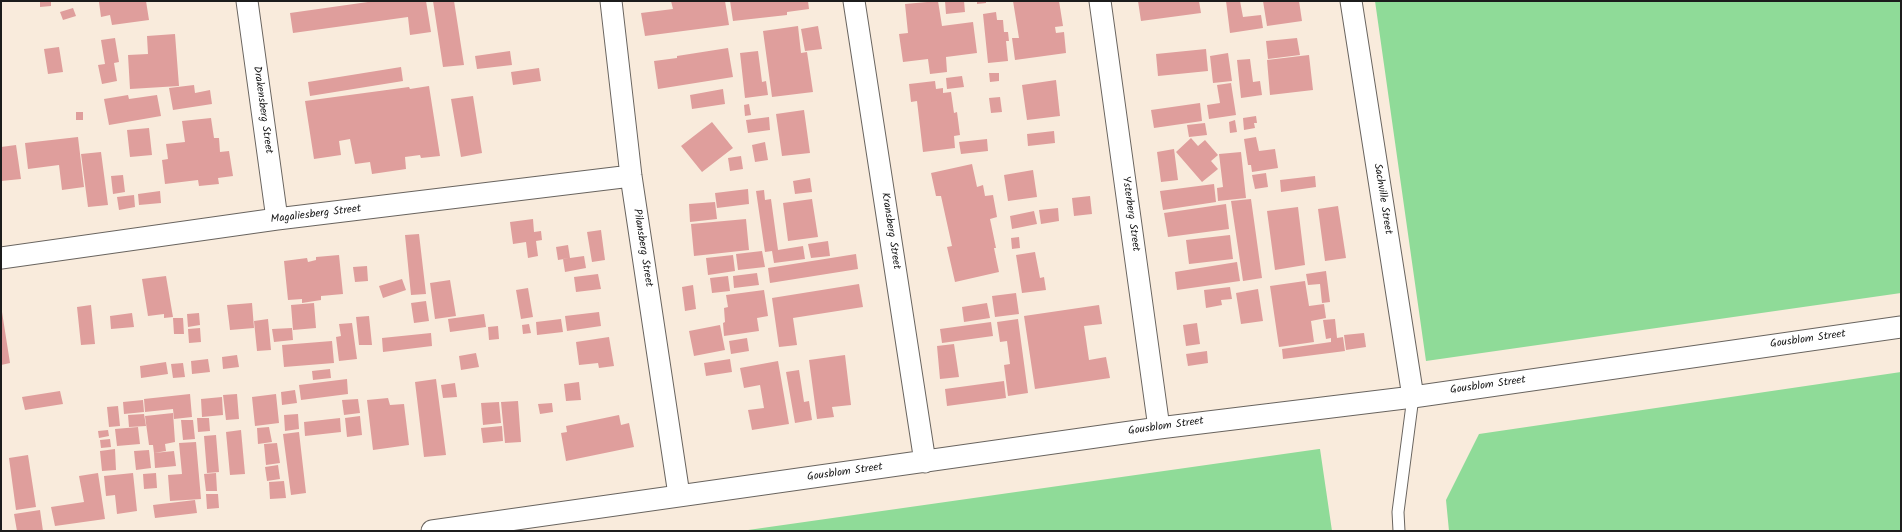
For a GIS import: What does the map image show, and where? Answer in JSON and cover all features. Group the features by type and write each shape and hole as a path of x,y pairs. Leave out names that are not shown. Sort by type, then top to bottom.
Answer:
{"street":[{"name":"Drakensberg Street","path":"247,1 277,219"},
{"name":"Pilansberg Street","path":"611,1 631,176 679,495"},
{"name":"Kransberg Street","path":"854,1 925,462"},
{"name":"Ysterberg Street","path":"1100,1 1159,428"},
{"name":"Sachville Street","path":"1351,1 1413,397"},
{"name":"Magaliesberg Street","path":"1,258 277,219 631,176"},
{"name":"Gousblom Street","path":"432,531 1159,428 1413,397 1901,327"}],"lane":[{"path":"1399,531 1398,512 1413,397"}],"green space":[{"path":"1375,1 1901,1 1901,293 1426,361"},
{"path":"1901,372 1901,531 1449,531 1446,500 1479,434"},
{"path":"1319,449 1332,531 741,531"}],"building":[{"path":"40,1 51,1 51,6 40,7"},
{"path":"146,1 149,20 112,25 110,15 101,17 99,2"},
{"path":"375,1 426,1 431,32 410,35 408,17 293,33 290,13"},
{"path":"433,1 454,1 464,65 443,67"},
{"path":"671,1 725,1 729,25 645,36 641,13 673,9"},
{"path":"730,1 808,1 809,9 787,12 787,15 733,21"},
{"path":"938,1 942,26 973,22 977,53 946,57 947,72 930,74 928,59 903,62 899,34 908,33 905,4"},
{"path":"945,1 964,1 965,12 946,14"},
{"path":"977,1 986,1 986,3 977,4"},
{"path":"1013,1 1059,1 1063,26 1055,27 1056,33 1064,32 1066,53 1015,60 1012,38 1019,38"},
{"path":"1138,1 1199,1 1201,13 1141,21"},
{"path":"1226,1 1240,1 1243,17 1261,15 1263,28 1230,33"},
{"path":"1263,1 1299,1 1302,21 1267,26"},
{"path":"73,8 76,16 63,20 60,12"},
{"path":"996,12 997,20 1003,20 1004,32 1008,32 1009,41 1006,41 1008,61 988,63 983,14"},
{"path":"798,26 801,53 807,52 813,92 772,97 763,31"},
{"path":"818,26 822,49 805,51 801,29"},
{"path":"175,34 179,86 130,89 128,55 148,54 147,36"},
{"path":"115,38 119,62 114,63 117,81 102,84 98,65 105,64 101,40"},
{"path":"1297,38 1300,55 1268,59 1266,41"},
{"path":"59,47 63,72 48,74 44,49"},
{"path":"728,48 733,77 658,89 654,61"},
{"path":"1206,49 1208,71 1158,76 1156,54"},
{"path":"510,51 512,65 477,69 475,56"},
{"path":"758,51 762,82 766,81 768,95 745,98 740,53"},
{"path":"1228,53 1232,81 1213,83 1210,56"},
{"path":"1309,55 1313,90 1270,95 1267,60"},
{"path":"1250,59 1253,82 1260,81 1262,95 1241,98 1237,60"},
{"path":"401,67 403,81 310,96 308,82"},
{"path":"539,68 541,81 513,85 511,72"},
{"path":"989,73 999,73 999,81 990,82"},
{"path":"962,76 964,87 947,89 946,78"},
{"path":"1056,80 1060,116 1027,120 1022,85"},
{"path":"935,81 936,89 943,88 943,93 951,92 954,113 957,112 960,135 954,136 955,148 923,152 917,101 911,102 909,84"},
{"path":"1231,83 1236,115 1209,119 1207,105 1220,103 1217,85"},
{"path":"194,85 195,93 210,90 212,104 173,110 169,88"},
{"path":"429,86 440,156 421,158 420,155 405,157 406,169 372,174 370,162 355,164 350,139 339,141 341,155 314,159 305,101 409,87 410,89"},
{"path":"723,89 725,104 692,109 690,95"},
{"path":"128,95 129,99 157,95 161,116 109,125 104,99"},
{"path":"473,96 482,153 461,157 451,99"},
{"path":"1000,97 1002,112 991,113 989,98"},
{"path":"1200,103 1202,121 1154,128 1151,110"},
{"path":"749,104 751,115 745,116 744,105"},
{"path":"804,110 810,153 782,156 776,114"},
{"path":"76,112 83,112 83,120 76,120"},
{"path":"1256,116 1257,123 1254,123 1255,128 1244,130 1243,118"},
{"path":"769,117 770,130 748,133 746,120"},
{"path":"211,118 214,138 219,138 220,152 229,151 233,176 218,178 219,184 199,186 198,180 165,184 162,160 168,159 166,144 185,142 182,121"},
{"path":"1235,120 1237,132 1230,133 1229,122"},
{"path":"712,122 733,148 702,172 681,146"},
{"path":"1205,123 1207,135 1189,137 1187,125"},
{"path":"149,128 152,155 130,157 127,130"},
{"path":"1054,131 1055,143 1028,146 1027,134"},
{"path":"78,137 84,187 62,190 59,165 28,169 25,143"},
{"path":"1256,137 1259,151 1275,149 1278,168 1252,172 1251,165 1248,165 1244,139"},
{"path":"1191,138 1198,146 1205,140 1218,155 1211,161 1218,169 1202,182 1176,152"},
{"path":"987,139 988,151 961,154 959,142"},
{"path":"765,142 768,160 755,162 752,145"},
{"path":"16,145 21,179 1,181 1,147"},
{"path":"1174,149 1178,180 1161,182 1157,152"},
{"path":"101,152 108,205 88,207 81,154"},
{"path":"1241,152 1246,198 1218,201 1217,188 1223,187 1219,154"},
{"path":"741,156 743,169 730,171 728,158"},
{"path":"972,164 977,187 983,185 985,196 993,195 997,217 990,219 999,272 955,282 947,247 952,246 941,196 936,196 931,173"},
{"path":"1033,170 1037,197 1008,201 1004,175"},
{"path":"1266,173 1268,187 1255,189 1252,175"},
{"path":"123,175 125,192 113,194 111,176"},
{"path":"1315,176 1316,187 1281,192 1280,180"},
{"path":"810,178 812,192 795,194 793,181"},
{"path":"1214,184 1216,202 1163,210 1160,191"},
{"path":"748,189 749,204 717,208 715,193"},
{"path":"764,190 765,200 771,199 778,250 803,246 805,259 774,263 772,251 765,252 756,191"},
{"path":"160,191 161,203 139,205 138,194"},
{"path":"134,195 135,207 119,210 117,197"},
{"path":"1090,196 1092,214 1074,216 1072,198"},
{"path":"812,199 818,237 788,241 783,203"},
{"path":"1251,199 1262,278 1243,281 1231,201"},
{"path":"715,202 717,219 690,222 689,204"},
{"path":"1226,204 1229,229 1168,237 1164,213"},
{"path":"1338,206 1346,258 1325,261 1318,209"},
{"path":"1298,207 1305,265 1275,270 1267,211"},
{"path":"1058,208 1059,221 1041,224 1039,210"},
{"path":"1034,211 1037,224 1012,229 1010,216"},
{"path":"533,219 534,232 541,231 542,240 536,241 538,256 528,258 526,242 513,244 510,222"},
{"path":"746,219 749,250 694,256 691,224"},
{"path":"601,230 605,260 592,262 587,232"},
{"path":"419,234 426,294 411,295 405,235"},
{"path":"1230,235 1233,259 1189,264 1186,240"},
{"path":"1019,237 1020,248 1012,249 1011,238"},
{"path":"828,241 830,256 811,258 808,244"},
{"path":"568,245 570,258 558,260 556,247"},
{"path":"762,251 765,267 738,270 736,254"},
{"path":"1035,252 1040,278 1044,277 1046,290 1022,293 1016,255"},
{"path":"856,254 858,269 770,283 768,268"},
{"path":"339,255 343,294 321,296 321,300 302,303 302,299 288,300 284,261 307,258 308,262 316,260 316,257"},
{"path":"733,255 735,271 708,275 706,258"},
{"path":"584,256 586,268 565,272 563,259"},
{"path":"1237,262 1240,281 1177,290 1175,272"},
{"path":"367,266 368,281 355,282 353,267"},
{"path":"1326,271 1330,302 1322,303 1320,284 1308,285 1306,274"},
{"path":"757,273 759,285 734,288 733,276"},
{"path":"598,274 601,289 576,292 574,277"},
{"path":"166,276 173,317 164,318 164,314 148,316 142,279"},
{"path":"728,276 730,291 712,293 710,278"},
{"path":"402,279 406,290 383,298 379,286"},
{"path":"450,280 456,316 435,319 430,283"},
{"path":"1305,281 1309,306 1324,304 1326,318 1311,321 1314,342 1279,347 1270,286"},
{"path":"859,284 863,307 793,318 797,345 779,347 772,298"},
{"path":"693,285 696,309 685,311 682,287"},
{"path":"1230,287 1232,299 1221,300 1222,305 1206,308 1204,290"},
{"path":"528,288 533,317 521,319 516,290"},
{"path":"1258,289 1263,321 1241,324 1236,293"},
{"path":"764,290 768,316 757,318 759,331 724,336 724,308 728,307 726,295"},
{"path":"1016,293 1019,314 995,317 992,296"},
{"path":"426,301 429,321 414,323 411,303"},
{"path":"252,303 254,328 230,330 227,305"},
{"path":"314,303 316,328 293,330 291,305"},
{"path":"987,303 990,318 964,322 962,307"},
{"path":"91,305 95,344 81,345 77,307"},
{"path":"1099,305 1102,324 1084,326 1089,360 1106,357 1110,378 1035,389 1024,316"},
{"path":"2,312 10,363 1,365 1,313"},
{"path":"599,312 601,326 567,331 565,316"},
{"path":"132,313 134,327 111,329 110,316"},
{"path":"199,313 200,325 188,327 187,314"},
{"path":"484,314 486,327 450,332 448,319"},
{"path":"369,316 372,345 359,345 356,317"},
{"path":"173,318 183,318 184,334 174,334"},
{"path":"268,319 271,350 257,351 254,321"},
{"path":"561,319 563,332 537,335 536,322"},
{"path":"1018,319 1028,393 1008,396 1004,365 1010,364 1007,341 1000,342 997,322"},
{"path":"1335,319 1337,338 1343,337 1345,351 1283,359 1282,349 1331,342 1331,338 1326,339 1323,320"},
{"path":"991,322 993,336 942,343 940,329"},
{"path":"352,323 357,359 339,361 336,337 341,336 339,324"},
{"path":"1197,323 1200,344 1186,346 1183,325"},
{"path":"529,324 531,333 523,334 522,325"},
{"path":"720,325 725,350 694,356 689,331"},
{"path":"498,326 499,339 489,340 488,327"},
{"path":"200,328 201,342 189,343 188,329"},
{"path":"292,328 293,340 274,342 272,329"},
{"path":"431,333 432,346 383,352 382,338"},
{"path":"1364,333 1366,347 1346,350 1344,335"},
{"path":"609,337 614,366 599,368 598,363 579,365 576,342"},
{"path":"747,338 749,351 731,354 729,341"},
{"path":"332,341 334,363 284,367 282,345"},
{"path":"954,344 959,377 940,379 937,346"},
{"path":"1207,351 1208,363 1188,366 1186,354"},
{"path":"476,353 479,367 461,370 459,356"},
{"path":"237,355 239,367 223,369 222,357"},
{"path":"845,355 851,405 832,407 834,417 817,419 809,360"},
{"path":"208,359 210,372 192,374 191,361"},
{"path":"730,359 732,372 706,376 704,363"},
{"path":"778,361 789,424 752,430 748,410 764,408 760,385 744,388 740,368"},
{"path":"166,362 168,374 141,378 140,366"},
{"path":"183,363 185,377 173,378 171,364"},
{"path":"330,369 331,378 313,380 312,371"},
{"path":"799,370 804,402 809,401 812,420 795,423 786,372"},
{"path":"347,379 348,394 301,400 299,385"},
{"path":"436,379 446,455 424,457 415,382"},
{"path":"1004,381 1006,398 947,406 945,389"},
{"path":"579,382 581,400 566,401 564,384"},
{"path":"455,383 457,397 443,398 441,385"},
{"path":"295,390 297,403 282,405 281,392"},
{"path":"60,391 63,404 25,410 22,397"},
{"path":"190,394 192,417 174,419 173,409 145,412 144,399"},
{"path":"237,394 239,419 226,420 223,395"},
{"path":"276,394 279,423 255,426 252,397"},
{"path":"222,397 223,415 202,417 201,399"},
{"path":"388,398 390,405 404,404 409,445 373,450 367,400"},
{"path":"358,399 360,413 344,415 342,400"},
{"path":"143,400 144,412 124,414 123,402"},
{"path":"518,401 521,442 505,443 501,402"},
{"path":"499,402 501,423 483,425 481,403"},
{"path":"552,403 553,412 540,414 538,404"},
{"path":"118,406 120,426 109,427 107,407"},
{"path":"173,413 175,442 165,444 166,451 154,453 153,445 149,445 145,416"},
{"path":"144,414 146,426 129,427 128,415"},
{"path":"298,414 299,429 285,431 284,415"},
{"path":"619,415 621,425 629,423 634,447 566,461 561,433 567,432 566,426"},
{"path":"360,416 362,435 347,437 345,418"},
{"path":"197,418 209,418 210,431 198,432"},
{"path":"340,418 341,432 305,436 304,422"},
{"path":"181,420 193,420 195,439 183,440"},
{"path":"502,426 503,441 483,443 481,428"},
{"path":"138,427 140,444 117,446 115,429"},
{"path":"269,427 272,442 258,444 257,428"},
{"path":"108,430 109,436 99,438 98,431"},
{"path":"241,430 245,474 230,475 226,432"},
{"path":"299,432 306,493 291,495 283,434"},
{"path":"216,435 219,472 207,473 204,436"},
{"path":"110,439 111,447 101,448 100,440"},
{"path":"196,442 201,499 170,501 168,475 182,474 179,443"},
{"path":"277,443 280,463 266,465 264,444"},
{"path":"115,449 116,470 102,471 100,451"},
{"path":"149,450 151,468 136,470 134,451"},
{"path":"174,451 176,466 155,468 154,453"},
{"path":"28,455 36,507 16,510 9,458"},
{"path":"278,465 280,479 267,481 265,467"},
{"path":"98,473 105,519 55,526 51,507 84,502 79,476"},
{"path":"133,473 137,511 117,514 115,495 106,496 104,476"},
{"path":"156,473 157,488 144,489 143,474"},
{"path":"216,473 217,491 206,491 204,474"},
{"path":"284,481 286,498 270,499 269,482"},
{"path":"206,494 218,494 219,508 207,509"},
{"path":"195,500 197,513 155,518 153,505"},
{"path":"40,510 43,531 17,531 14,514"}]}
